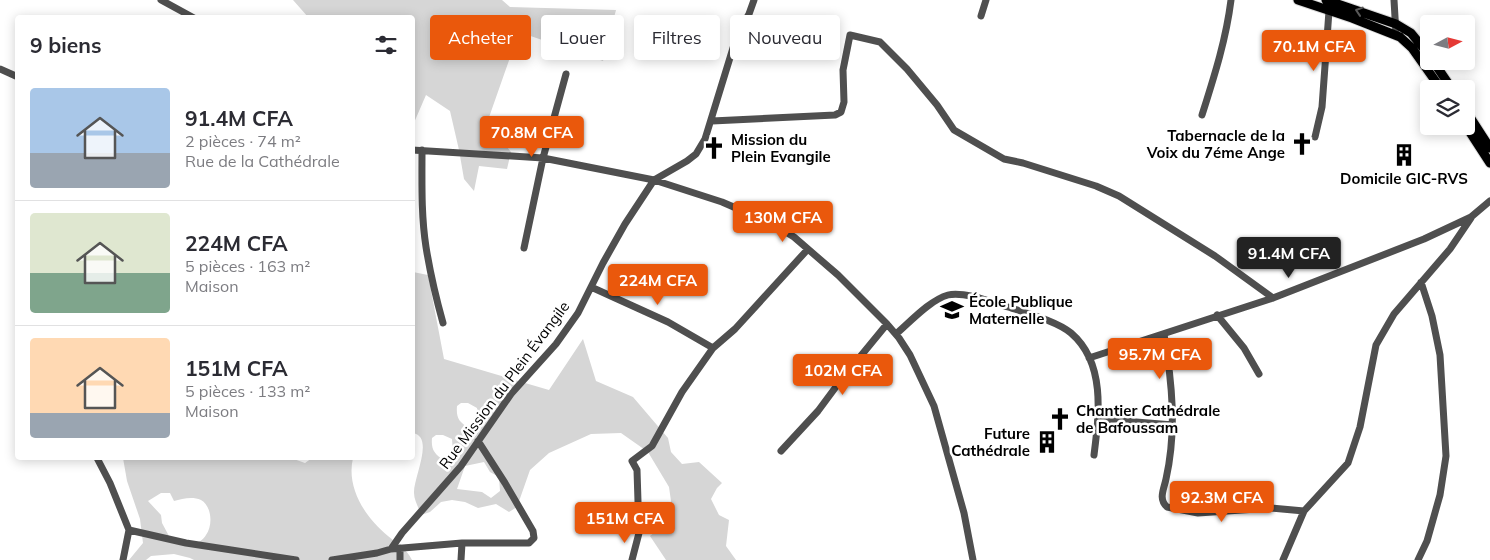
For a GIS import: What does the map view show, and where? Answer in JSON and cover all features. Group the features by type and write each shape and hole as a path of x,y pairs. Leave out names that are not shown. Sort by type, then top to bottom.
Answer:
{"main road":[{"path":"1298,0 1396,34 1412,48 1435,80"},
{"path":"1326,0 1396,24 1411,33 1420,44"},
{"path":"1475,125 1490,148"},
{"path":"1472,135 1490,163"}],"street":[{"path":"161,0 188,15"},
{"name":"Rue Mission du Plein Évangile","path":"391,549 402,533 461,466 511,394 556,344 578,313 625,224 654,180 696,154 706,139 737,35 749,14 754,0"},
{"path":"981,16 986,0"},
{"path":"1202,115 1226,34 1230,0"},
{"path":"1394,0 1396,34"},
{"path":"1315,137 1322,107 1329,11"},
{"path":"712,121 835,115 841,112 844,102 843,70 850,35 880,42 907,69 937,105 954,130 1004,158 1096,186 1119,196 1158,218 1273,298"},
{"path":"0,69 15,76"},
{"path":"524,248 543,158 566,74"},
{"path":"415,150 543,158 654,180 722,202 773,224 794,237 838,275 887,324 910,355 934,406 960,499 973,560"},
{"path":"422,150 422,188 426,246 443,322"},
{"path":"1090,358 1273,298 1442,232 1471,217 1490,201"},
{"path":"1283,560 1304,511 1348,463 1360,427 1376,345 1394,314 1450,249 1471,217"},
{"path":"632,560 639,533 637,470 632,461 652,446 682,392 713,348 735,329 808,249"},
{"path":"1418,560 1427,541 1440,495 1446,456 1440,355 1432,316 1421,282"},
{"path":"591,287 668,322 713,348"},
{"path":"896,334 938,300 950,295 988,301 1043,319 1070,332 1084,346 1090,358 1097,385 1099,418 1094,455"},
{"path":"1217,315 1244,348 1259,374"},
{"path":"781,451 818,411 887,324"},
{"path":"1164,334 1170,371 1173,425 1170,461 1162,498 1164,504 1167,507 1198,513 1271,508 1304,511"},
{"path":"1099,418 1173,425"},
{"path":"332,560 400,548 462,543 529,543 534,538 533,531 478,441"},
{"path":"98,460 110,483 129,530 123,560"},
{"path":"129,530 186,542 296,560"},
{"path":"461,560 462,543"},
{"path":"400,548 400,560"}],"shaded area":[{"path":"293,0 502,0 510,7 616,10 615,15 541,15 541,40 531,36 531,15 430,15 430,60 509,60 487,123 511,152 507,169 479,166 474,191 464,179 450,111 426,95 415,120 415,15 306,15"},
{"path":"415,272 428,275 444,359 549,390 583,339 596,381 633,397 668,438 671,452 682,464 699,462 722,483 711,499 719,515 729,520 726,546 736,560 666,560 650,536 666,523 671,501 669,487 648,452 621,433 591,434 549,453 530,470 517,507 509,512 496,504 478,508 465,502 452,500 441,502 430,512 421,515 414,493 423,450 419,436 415,434","holes":["461,403 468,403 477,408 478,421 469,428 461,422 457,414 457,406","436,435 443,435 452,439 453,453 444,460 436,453 432,445 432,438","484,462 490,472 499,477 500,491 491,498 482,492 457,489 465,466"]},
{"path":"123,460 297,460 305,463 309,460 353,460 352,480 359,501 372,520 404,549 412,560 194,560 174,554 151,556 146,560 129,560 143,543 140,519 127,481","holes":["161,493 170,493 174,501 194,498 205,503 209,511 210,527 205,537 199,542 194,544 169,536 162,523 161,515 148,501"]}],"place":[{"name":"Tabernacle de la Voix du 7éme Ange","path":"1302,144"},
{"name":"Mission du Plein Evangile","path":"714,148"},
{"name":"Domicile GIC-RVS","path":"1404,155"},
{"name":"École Publique Maternelle","path":"952,310"},
{"name":"Chantier Cathédrale de Bafoussam","path":"1060,419"},
{"name":"Future Cathédrale","path":"1047,442"}]}
